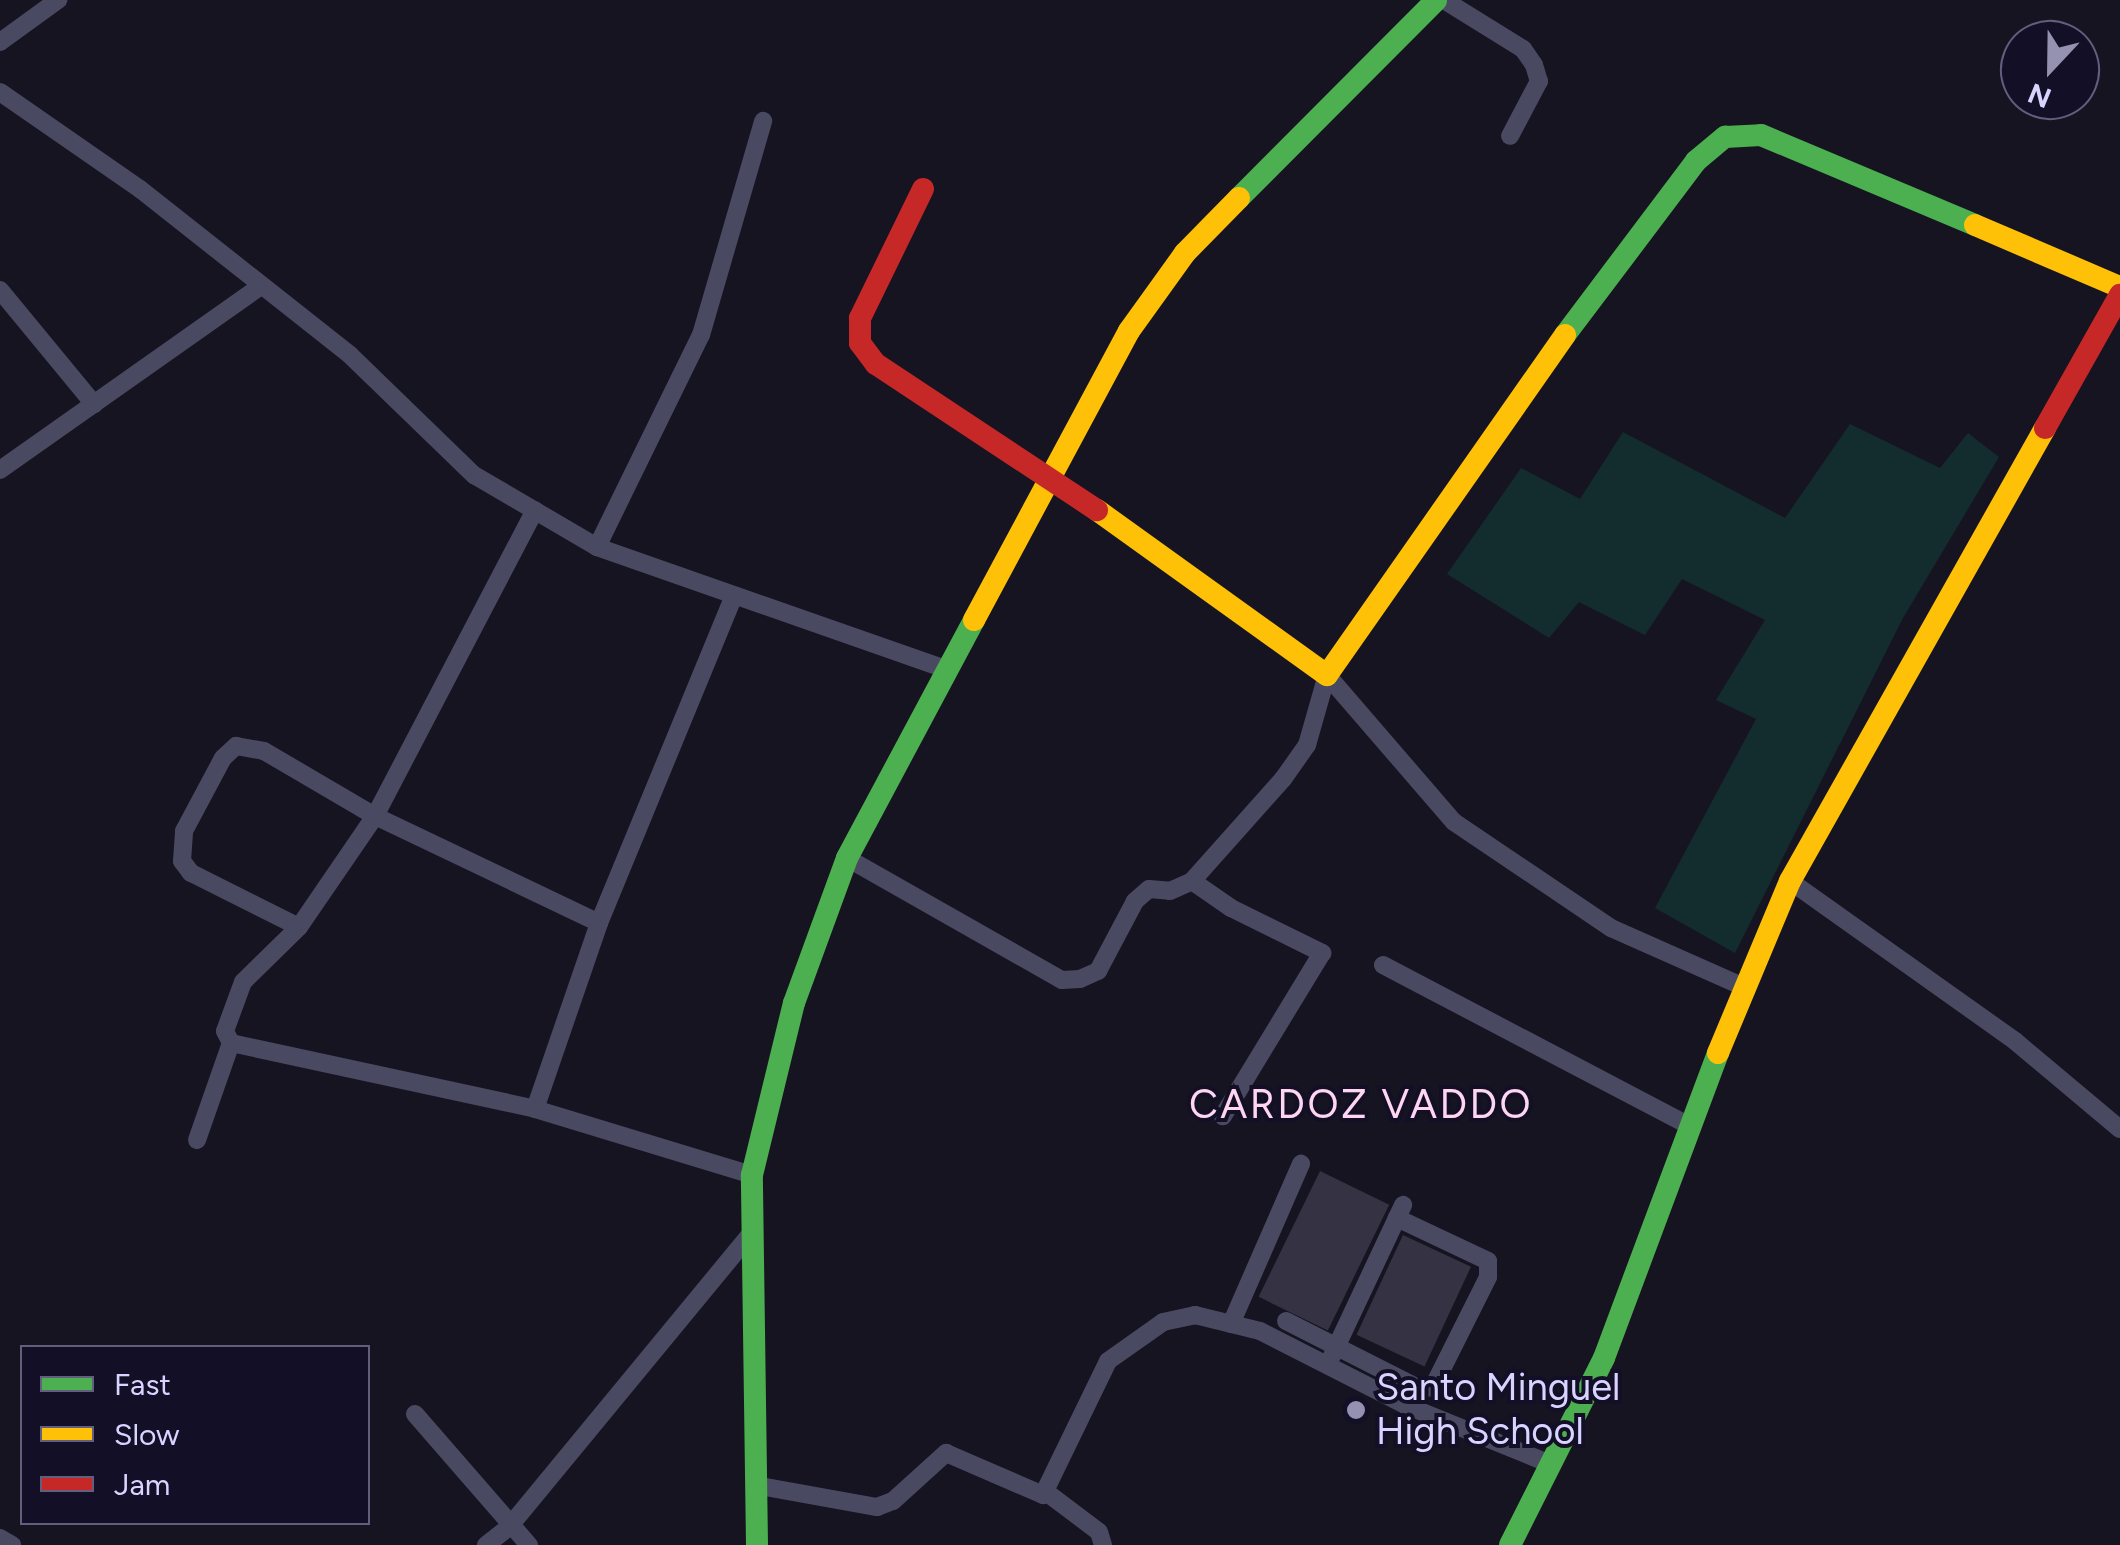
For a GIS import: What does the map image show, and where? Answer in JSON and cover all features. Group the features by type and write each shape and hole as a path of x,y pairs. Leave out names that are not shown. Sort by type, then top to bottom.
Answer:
{"street":[{"path":"0,42 58,0"},
{"path":"757,1545 760,1486 752,1175 794,1003 847,858 1130,331 1185,252 1436,0"},
{"path":"1444,0 1523,49 1534,64 1539,81 1510,136"},
{"path":"0,92 140,190 350,355 474,475 597,547 946,669"},
{"path":"597,547 701,335 763,120"},
{"path":"847,858 1062,980 1098,972 1135,900 1149,889 1170,891 1192,881 1307,745 1326,675 1534,376 1696,161 1726,138 1761,135 2120,287"},
{"path":"923,188 860,318 860,343 876,364 1052,479 1326,675 1454,822 1611,928 1742,986"},
{"path":"0,470 261,286"},
{"path":"0,290 94,404"},
{"path":"1510,1545 1604,1358 1742,986 1790,881 2120,296"},
{"path":"197,1140 231,1042 225,1030 243,982 299,927 374,816 535,510"},
{"path":"535,1109 600,922 734,596"},
{"path":"299,927 191,872 182,861 184,831 222,758 236,746 264,751 374,816 600,922"},
{"path":"1192,881 1231,908 1322,953 1224,1116"},
{"path":"1790,881 2014,1041 2120,1129"},
{"path":"1382,965 1688,1125"},
{"path":"231,1042 535,1109 752,1175"},
{"path":"1231,1324 1301,1164"},
{"path":"1286,1322 1336,1346 1420,1389 1432,1387 1488,1277 1488,1261 1400,1211 1336,1346 1328,1365"},
{"path":"486,1545 509,1527 753,1232"},
{"path":"760,1486 877,1507 892,1502 946,1453 963,1455 1036,1496 1046,1492 1108,1361 1163,1322 1195,1315 1260,1331 1406,1405 1550,1464"},
{"path":"415,1414 509,1527 530,1545"},
{"path":"1046,1492 1100,1532 1103,1545"},
{"path":"0,1538 12,1545"}],"green space":[{"path":"1850,424 1940,468 1968,433 1999,457 1903,618 1735,953 1655,908 1756,719 1716,700 1765,620 1682,579 1645,635 1579,602 1549,638 1447,574 1521,468 1580,499 1623,432 1785,518"}],"building":[{"path":"1320,1171 1389,1205 1328,1331 1259,1297"},
{"path":"1403,1235 1471,1267 1424,1366 1357,1335"}],"traffic: fast":[{"path":"1239,198 1436,0"},
{"path":"1565,335 1696,161 1725,137 1761,135 1975,225"},
{"path":"757,1545 752,1175 794,1003 847,858 974,620"},
{"path":"1510,1545 1604,1358 1718,1053"}],"traffic: slow":[{"path":"974,620 1129,331 1185,253 1239,198"},
{"path":"1975,225 2120,287"},
{"path":"1097,510 1327,675 1565,335"},
{"path":"1718,1053 1790,881 2045,428"}],"traffic: jam":[{"path":"923,189 860,318 860,343 876,364 1097,510"},
{"path":"2045,428 2120,295"}],"place":[{"name":"Santo Minguel High School","path":"1356,1410"}],"district":[{"name":"CARDOZ VADDO","path":"1361,1104"}]}
